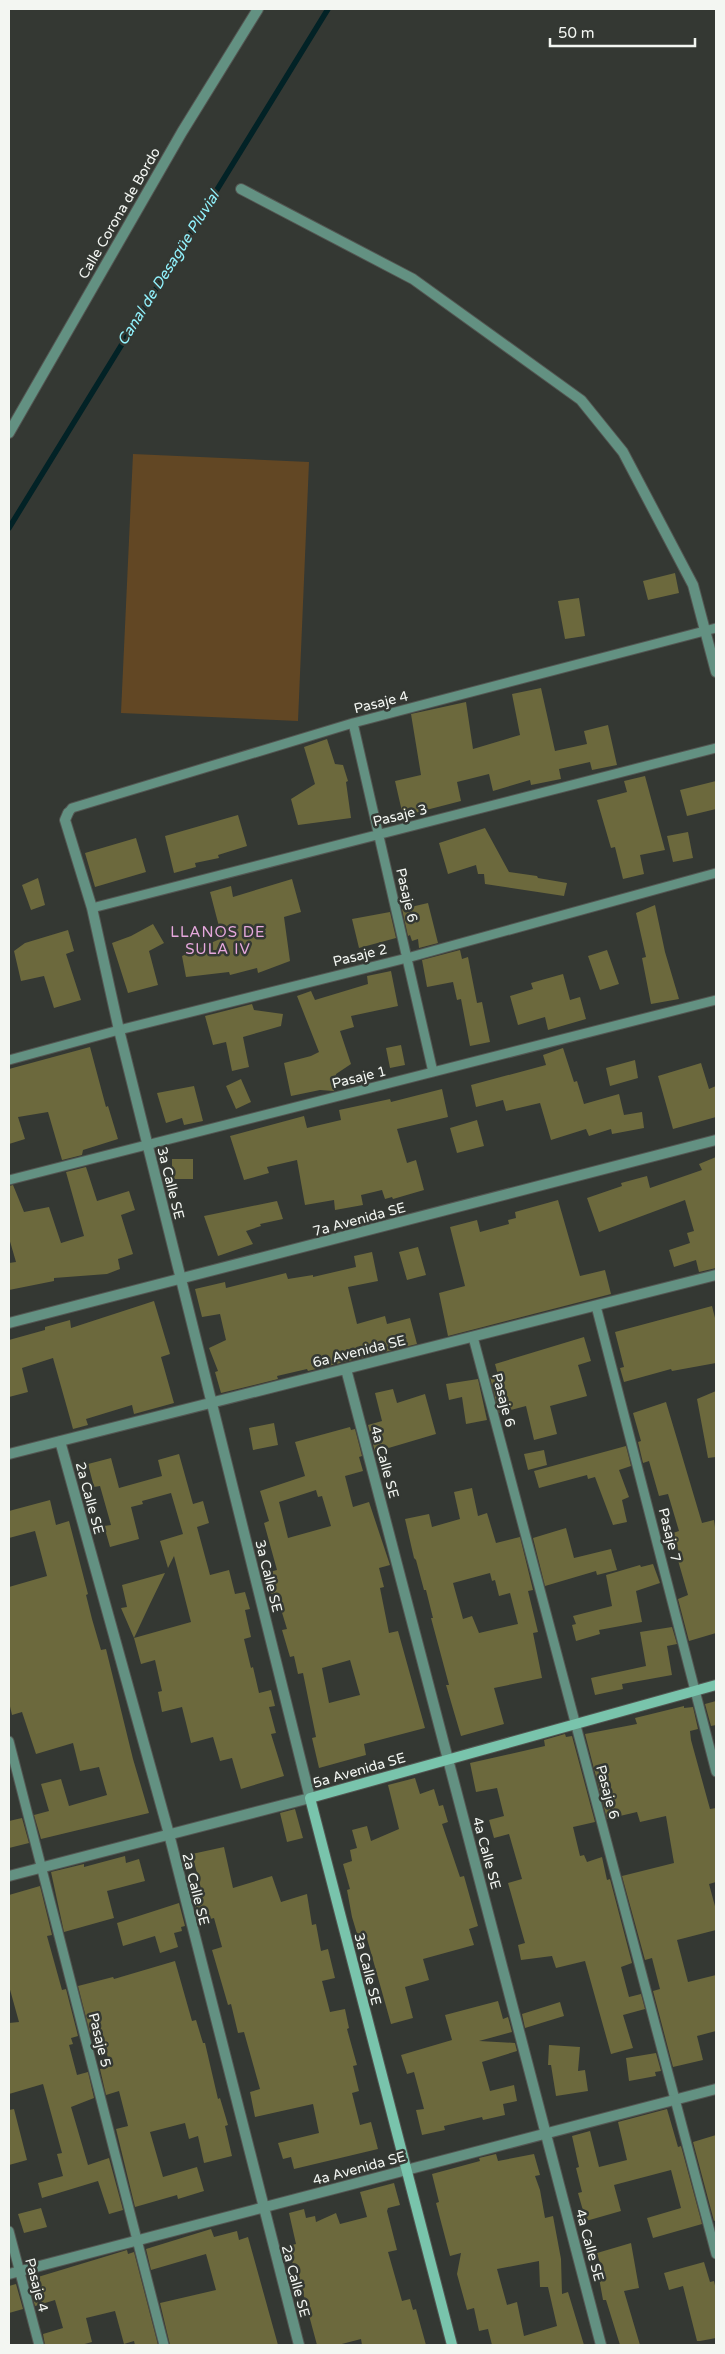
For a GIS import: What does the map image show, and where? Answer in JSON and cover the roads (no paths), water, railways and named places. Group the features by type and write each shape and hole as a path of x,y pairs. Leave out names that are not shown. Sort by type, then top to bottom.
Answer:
{"street":[{"name":"Calle Corona de Bordo","path":"9,433 177,140 258,9"},
{"path":"241,189 413,279 581,400 623,452 693,585 716,672"},
{"name":"3a Calle SE","path":"68,813 65,820 92,908 119,1030 310,1798 405,2170 452,2345"},
{"name":"7a Avenida SE","path":"9,1323 716,1140"},
{"name":"6a Avenida SE","path":"9,1454 716,1275"},
{"name":"4a Calle SE","path":"346,1369 602,2345"},
{"name":"2a Calle SE","path":"60,1441 169,1834 299,2345"},
{"name":"5a Avenida SE","path":"9,1876 310,1798 716,1685"},
{"name":"4a Avenida SE","path":"14,2272 716,2090"}],"lane":[{"path":"705,630 716,628"},
{"name":"Pasaje 4","path":"68,813 72,808 353,724 705,630"},
{"name":"Pasaje 6","path":"353,724 433,1072"},
{"name":"Pasaje 3","path":"92,908 716,748"},
{"name":"Pasaje 2","path":"9,1060 119,1030 407,958 716,873"},
{"name":"Pasaje 1","path":"9,1180 716,1000"},
{"name":"Pasaje 7","path":"596,1306 716,1772"},
{"name":"Pasaje 6","path":"473,1337 716,2254"},
{"name":"Pasaje 5","path":"9,1740 164,2345"},
{"name":"Pasaje 4","path":"9,2231 14,2272 39,2345"}],"waterway":[{"name":"Canal de Desagüe Pluvial","path":"9,528 328,9"}],"district":[{"name":"LLANOS DE SULA IV","path":"218,940"}]}
